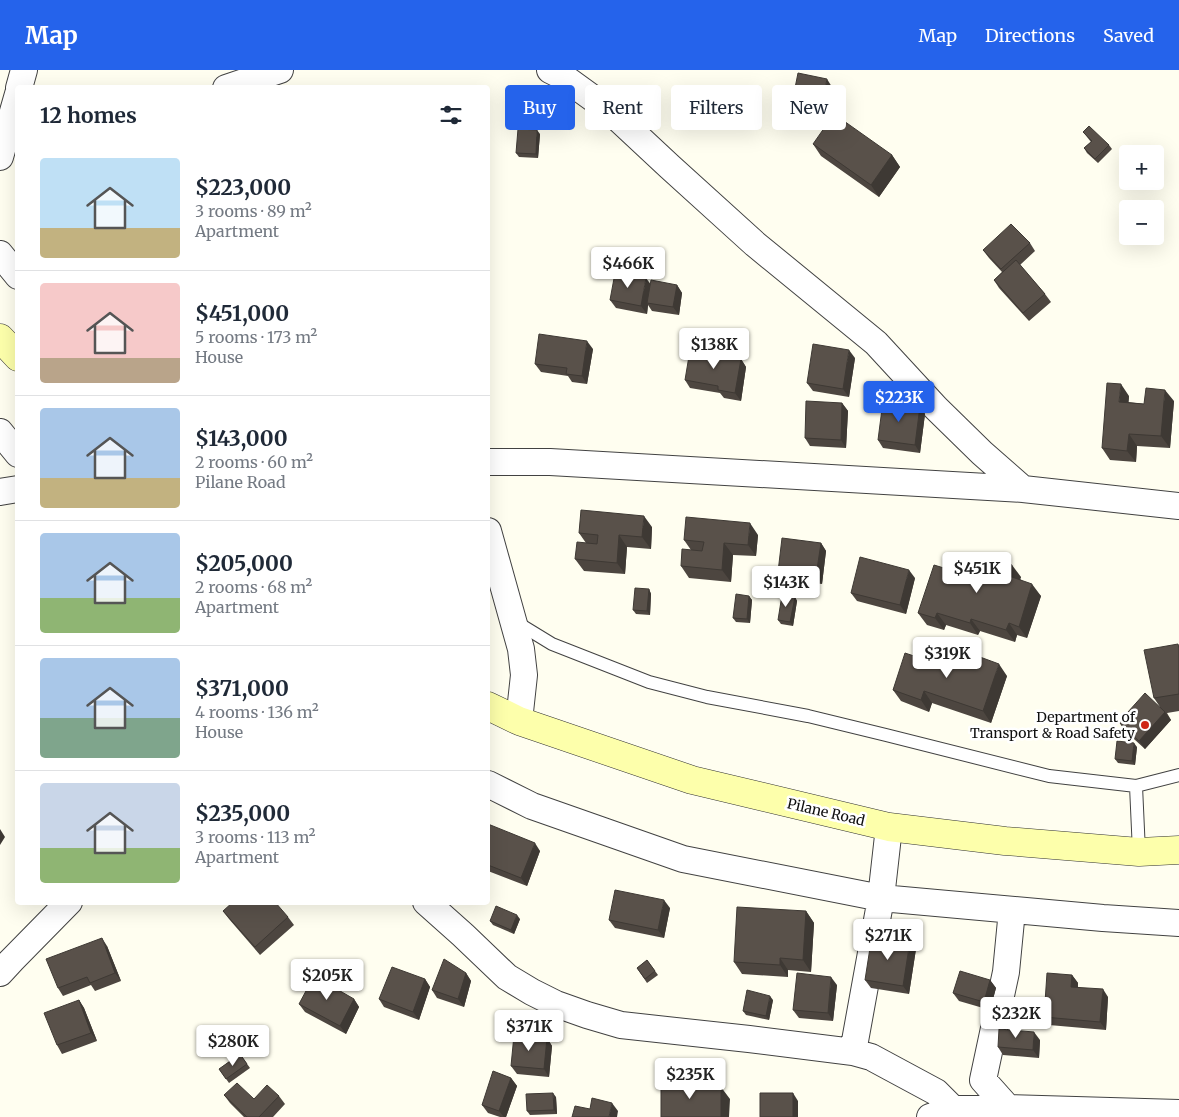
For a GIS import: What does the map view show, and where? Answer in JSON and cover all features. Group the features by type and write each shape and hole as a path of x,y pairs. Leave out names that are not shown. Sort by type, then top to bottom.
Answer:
{"main road":[{"path":"0,338 15,354"},
{"name":"Pilane Road","path":"490,707 519,721 692,780 888,827 1005,841 1139,852 1179,850"}],"street":[{"path":"20,85 24,70"},
{"path":"235,85 280,70"},
{"path":"550,70 562,76 609,110 755,244 876,343 936,408 982,453 1023,488"},
{"path":"15,105 0,158 15,156"},
{"path":"0,254 15,272"},
{"path":"0,432 15,450"},
{"path":"490,462 550,462 1023,488 1179,506"},
{"path":"0,492 15,490"},
{"path":"490,538 521,648 524,675 519,721"},
{"path":"490,608 514,621"},
{"path":"490,785 532,806 682,859 881,898 1179,924"},
{"path":"852,1052 881,898 888,827"},
{"path":"0,974 66,905"},
{"path":"429,905 507,977 556,1004 621,1025 852,1052 871,1057 936,1092 942,1113 1179,1113"},
{"path":"1009,1113 983,1080 1006,972 1012,910"}],"lane":[{"path":"514,621 552,644 649,682 707,697 808,716 886,734 1048,776 1136,786 1179,775"},
{"path":"1136,786 1139,852"}],"building":[{"path":"798,73 827,79 826,85 796,85"},
{"path":"846,122 892,155 871,185 813,144 823,130 846,130"},
{"path":"1089,126 1109,145 1095,159 1084,148 1092,141 1083,132"},
{"path":"518,130 537,130 536,154 516,153"},
{"path":"1011,224 1030,243 1001,269 983,250"},
{"path":"1016,260 1045,294 1023,313 994,280"},
{"path":"615,273 646,278 641,306 610,300"},
{"path":"651,280 677,285 673,307 647,303"},
{"path":"539,334 587,341 582,376 566,374 567,368 535,364"},
{"path":"813,344 849,350 843,389 807,383"},
{"path":"690,350 741,359 735,393 718,390 718,386 685,380"},
{"path":"1107,383 1121,384 1119,402 1144,404 1146,388 1165,390 1161,436 1129,434 1127,451 1102,448"},
{"path":"806,401 842,403 841,440 805,438"},
{"path":"883,401 920,406 915,445 878,440"},
{"path":"581,510 644,516 642,537 619,535 617,563 575,559 577,542 597,544 598,535 579,533"},
{"path":"686,517 750,523 748,545 724,543 722,570 681,566 682,549 702,551 704,542 684,540"},
{"path":"782,538 821,543 816,576 778,572"},
{"path":"860,557 909,570 900,605 851,593"},
{"path":"987,557 1012,565 1009,576 1032,584 1019,627 1009,623 1006,630 971,619 970,623 937,613 935,618 918,613 934,565 957,572 960,560 984,567"},
{"path":"635,588 649,589 647,611 633,610"},
{"path":"736,594 749,596 747,619 733,618"},
{"path":"782,595 795,597 790,622 778,620"},
{"path":"1178,644 1179,694 1154,698 1144,650"},
{"path":"919,652 947,662 950,653 978,663 980,657 999,664 983,711 924,691 921,700 893,690 905,653 917,657"},
{"path":"1145,693 1165,712 1139,741 1119,722"},
{"path":"1117,741 1134,743 1132,761 1115,759"},
{"path":"490,825 535,843 521,878 490,866"},
{"path":"615,890 664,900 658,930 609,920"},
{"path":"230,905 278,905 288,917 255,947 223,911"},
{"path":"496,906 517,915 511,930 490,921"},
{"path":"737,907 806,911 803,960 780,958 780,965 734,962"},
{"path":"872,935 910,941 903,986 865,980"},
{"path":"102,938 115,973 90,983 87,977 58,988 46,959"},
{"path":"444,959 466,973 458,999 432,990"},
{"path":"647,960 655,971 645,979 637,968"},
{"path":"392,967 425,979 413,1012 379,999"},
{"path":"960,971 990,980 984,1002 953,993"},
{"path":"797,973 831,977 828,1013 793,1010"},
{"path":"1047,973 1072,975 1071,987 1103,989 1100,1022 1044,1017"},
{"path":"314,976 354,999 340,1026 299,1004"},
{"path":"747,990 770,996 766,1016 743,1011"},
{"path":"79,1000 91,1033 57,1045 44,1013"},
{"path":"999,1029 1034,1032 1033,1050 998,1047"},
{"path":"514,1035 547,1038 544,1069 511,1066"},
{"path":"240,1054 247,1064 226,1079 219,1069"},
{"path":"493,1071 511,1078 499,1111 482,1105"},
{"path":"672,1078 699,1078 699,1086 721,1087 721,1117 661,1117 661,1085 672,1086"},
{"path":"237,1083 254,1099 267,1085 279,1096 259,1117 247,1117 224,1095"},
{"path":"553,1093 554,1110 527,1111 526,1094"},
{"path":"760,1093 793,1093 793,1117 760,1117"},
{"path":"592,1098 612,1103 609,1117 572,1117 575,1106 590,1109"}],"place":[{"name":"Department of Transport & Road Safety","path":"1145,725"}]}
